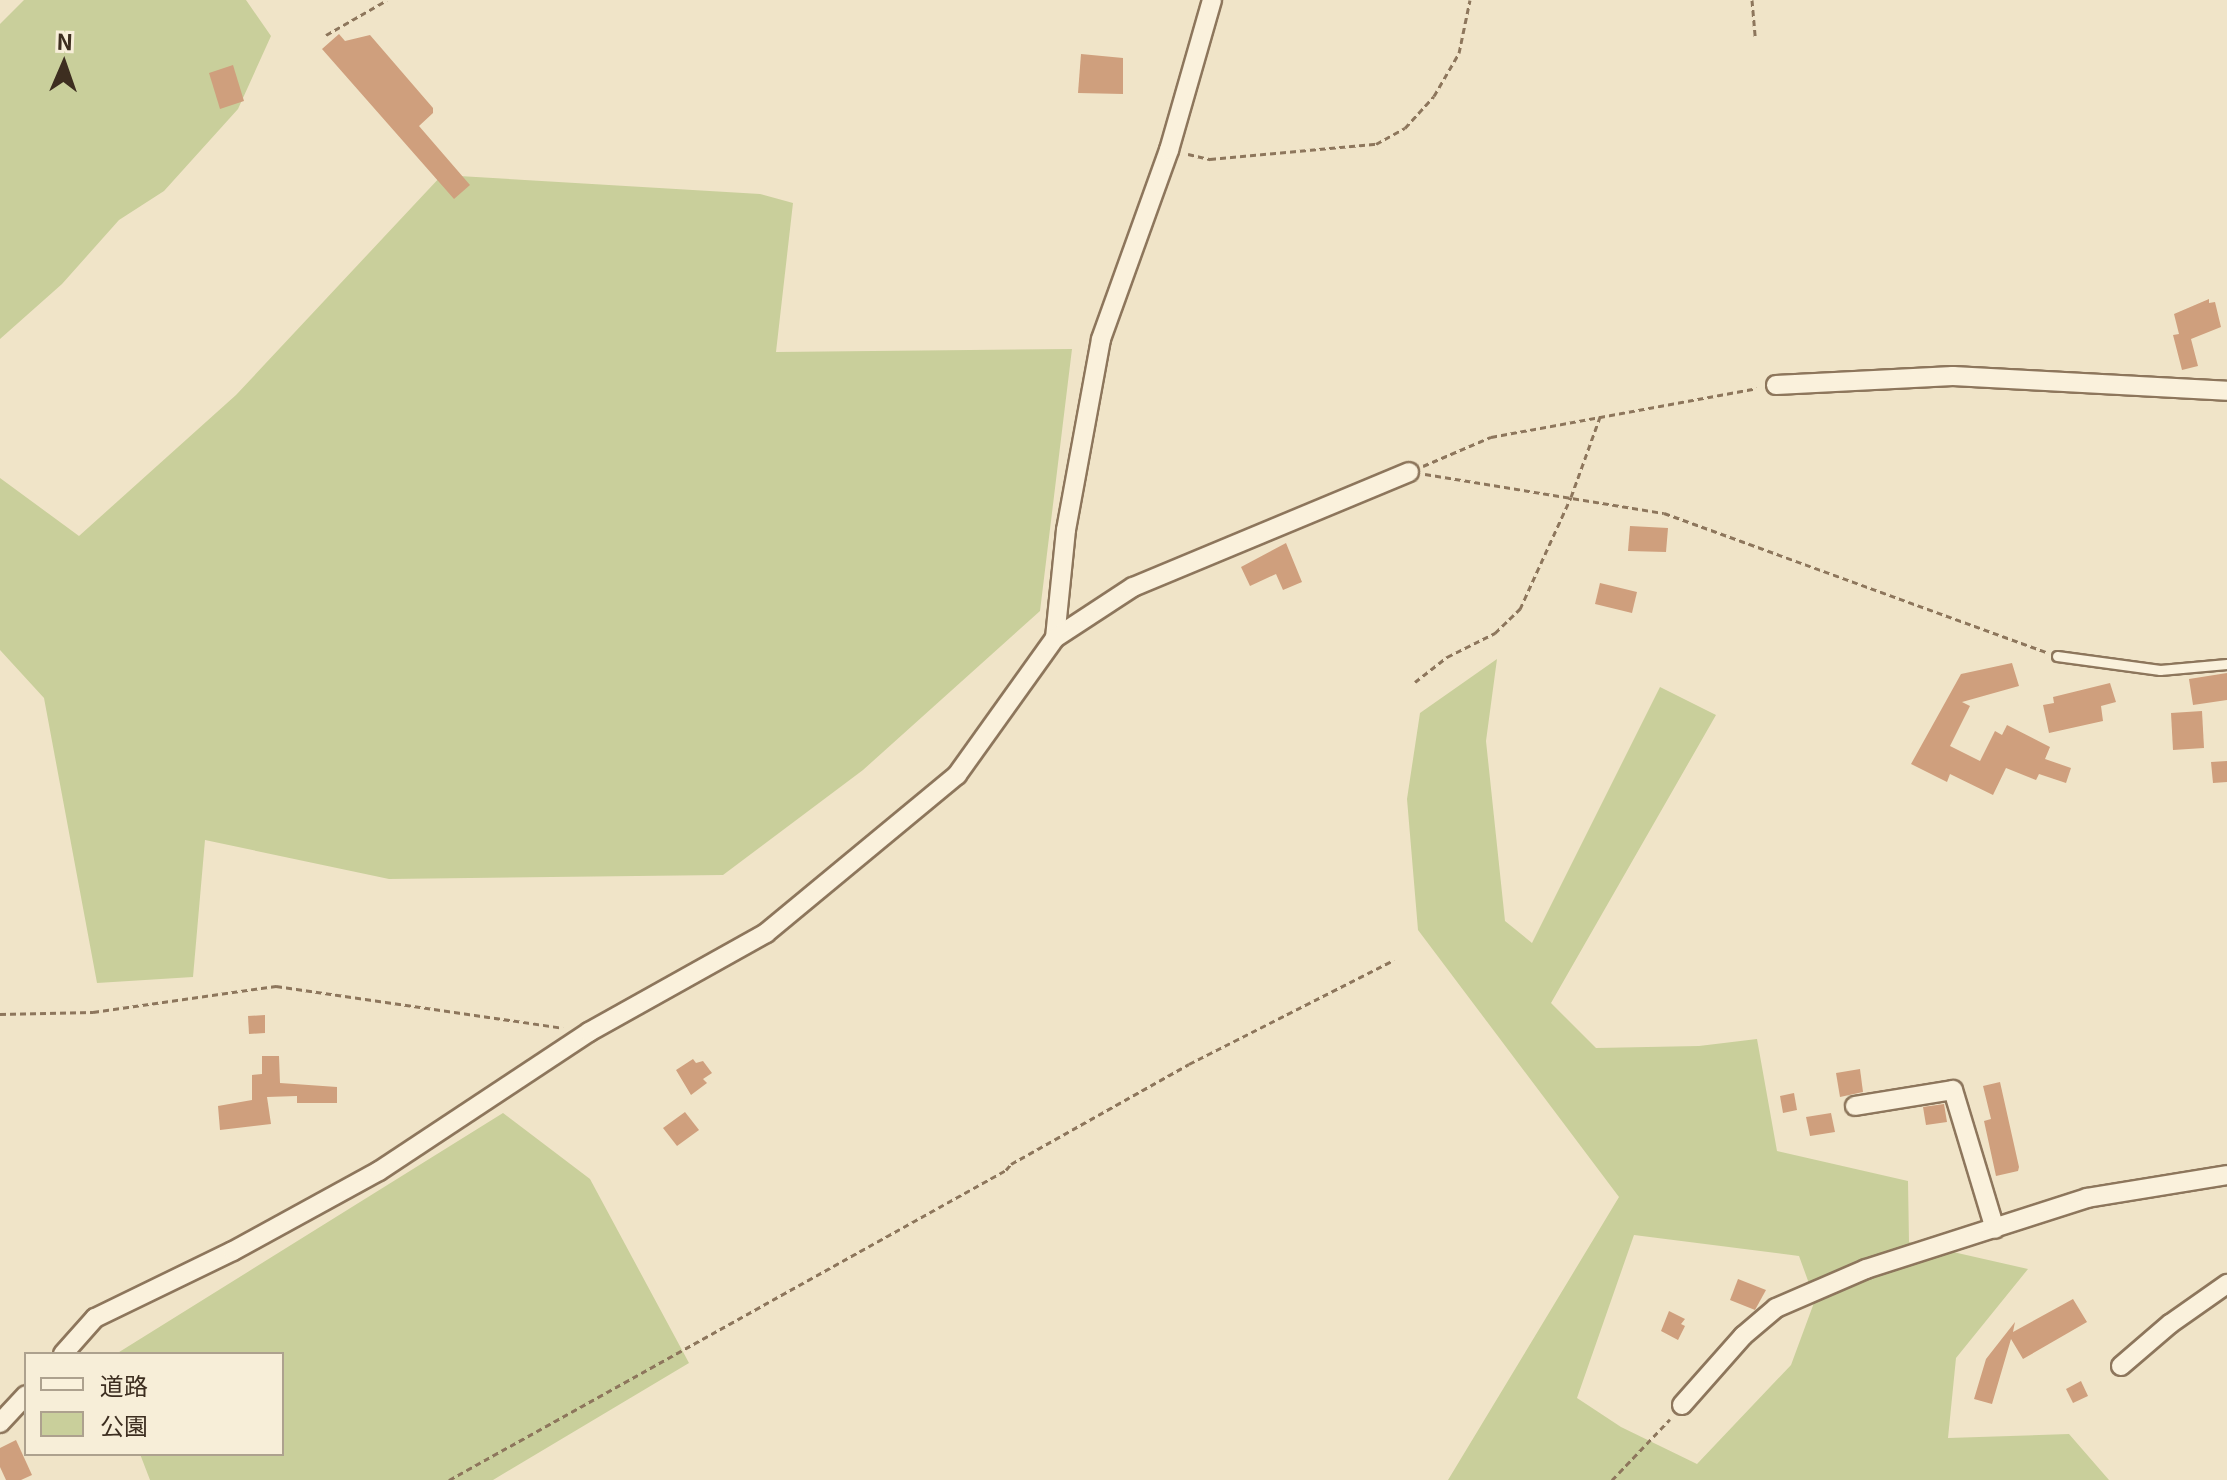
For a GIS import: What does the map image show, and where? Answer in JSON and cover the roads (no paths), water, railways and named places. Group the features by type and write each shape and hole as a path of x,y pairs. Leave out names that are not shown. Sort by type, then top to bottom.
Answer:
{"street":[{"path":"1055,638 1066,530 1101,339 1169,150 1212,0"},
{"path":"1776,385 1953,376 2227,391"},
{"path":"65,1352 95,1318 233,1251 379,1171 589,1032 766,933 957,775 1055,638 1133,587 1409,472"},
{"path":"1855,1106 1953,1090 1995,1229"},
{"path":"1682,1405 1743,1336 1776,1308 1866,1269 2087,1198 2227,1175"},
{"path":"2121,1366 2170,1324 2227,1284"},
{"path":"0,1423 24,1397"}],"lane":[{"path":"2057,656 2160,670 2227,664"}]}
